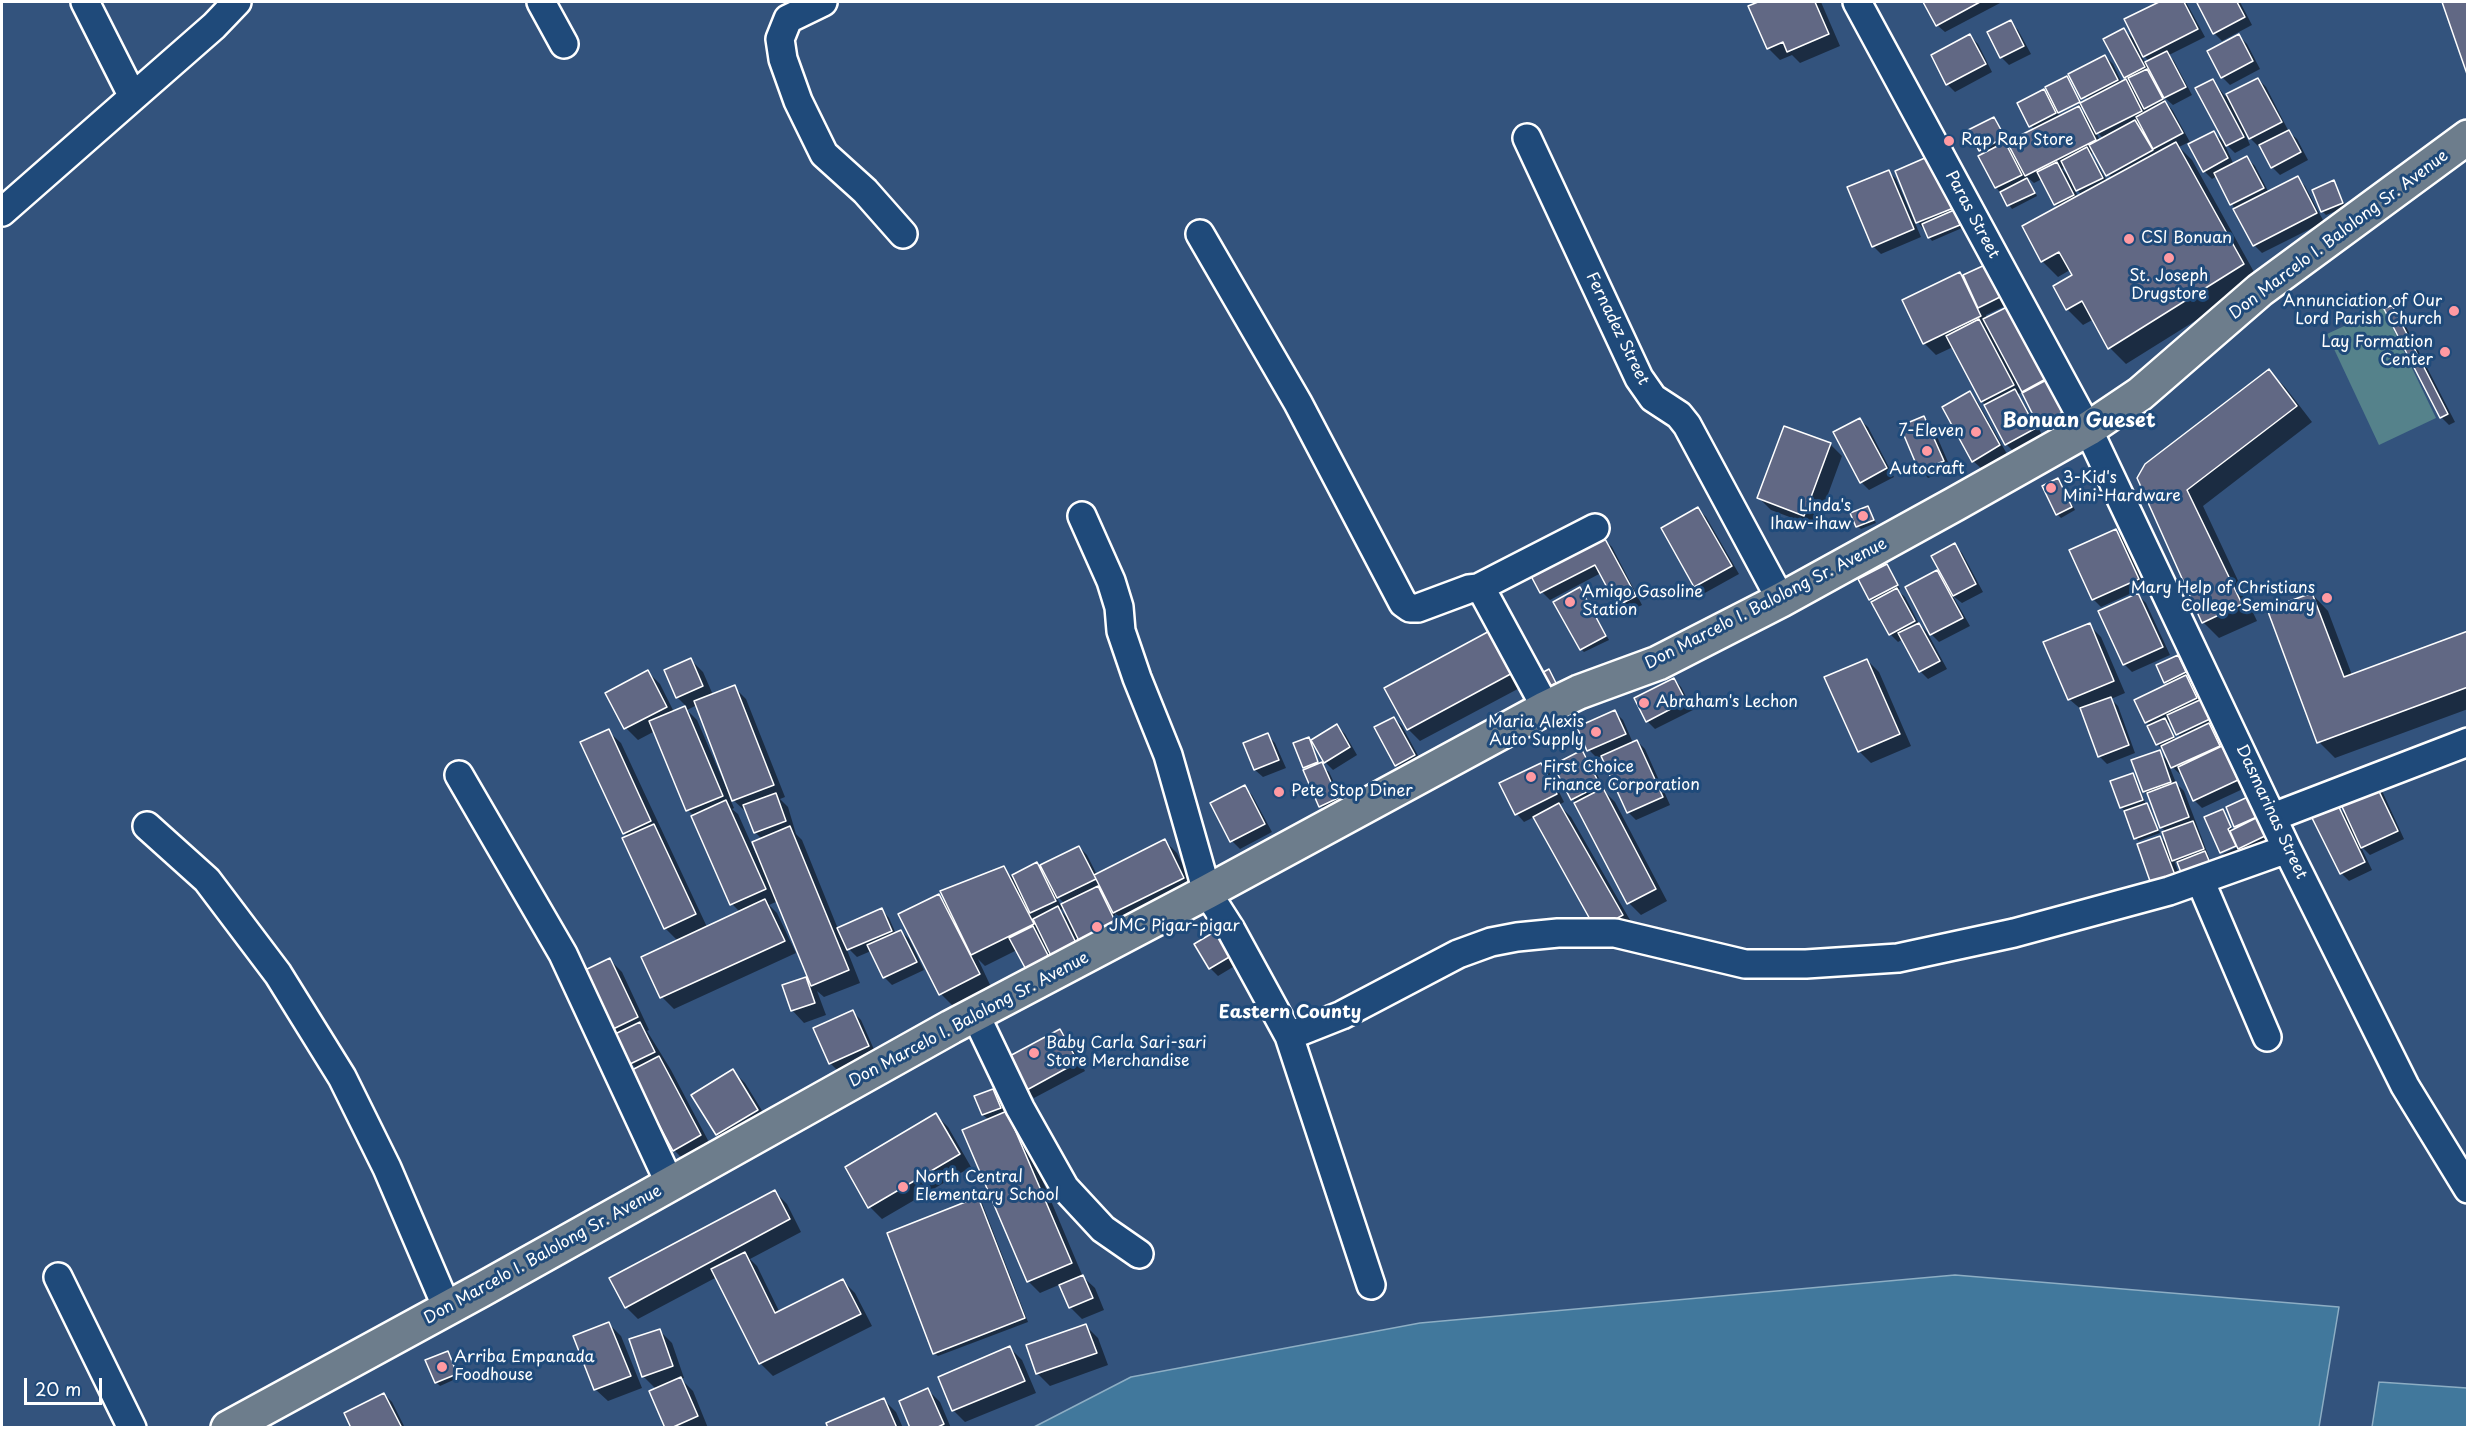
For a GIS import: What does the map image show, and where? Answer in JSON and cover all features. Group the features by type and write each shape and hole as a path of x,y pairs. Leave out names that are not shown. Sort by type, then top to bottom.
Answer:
{"main road":[{"name":"Don Marcelo I. Balolong Sr. Avenue","path":"228,1428 975,1014 1207,892 1546,708 1579,692 1658,663 1781,600 2088,429 2139,394 2260,290 2468,137"}],"street":[{"path":"85,2 133,97"},
{"path":"2,212 214,26 237,2"},
{"path":"541,2 564,44"},
{"path":"823,2 788,20 780,39 783,59 798,101 824,154 865,191 903,234"},
{"name":"Paras Street","path":"1857,2 2088,429"},
{"name":"Fernadez Street","path":"1527,138 1639,378 1653,398 1678,415 1687,425 1781,600"},
{"path":"1200,234 1298,403 1403,603 1410,608 1418,608 1444,596 1478,588 1595,528"},
{"name":"Dasmarinas Street","path":"2088,429 2287,849 2405,1086 2468,1189"},
{"path":"1082,516 1111,581 1119,607 1121,631 1168,755 1207,892 1230,928 1289,1036 1371,1285"},
{"path":"1478,588 1482,590 1546,708"},
{"path":"2273,817 2468,742"},
{"path":"459,775 563,954 670,1184"},
{"path":"147,826 207,880 278,974 342,1077 387,1168 447,1308"},
{"path":"1289,1036 1342,1015 1458,954 1491,942 1517,937 1558,933 1615,933 1745,963 1806,963 1898,958 2014,933 2169,891 2287,849"},
{"path":"2200,880 2267,1037"},
{"path":"975,1014 1020,1108 1065,1188 1103,1229 1139,1254"},
{"path":"58,1277 132,1428"}],"green space":[{"path":"2383,308 2436,418 2379,445 2327,334"}],"water":[{"path":"1955,1275 2339,1307 2319,1427 1034,1427 1131,1377 1420,1323"},
{"path":"2379,1382 2467,1388 2467,1427 2372,1427"}],"building":[{"path":"1758,2 1815,2 1829,34 1787,52 1783,42 1767,49 1748,6"},
{"path":"1923,2 1980,2 1936,26"},
{"path":"2159,2 2184,2 2198,29 2143,57 2124,19"},
{"path":"2237,2 2245,17 2213,34 2197,3"},
{"path":"2442,2 2468,2 2468,77"},
{"path":"2011,20 2024,46 2000,58 1987,32"},
{"path":"2124,28 2145,67 2124,78 2103,39"},
{"path":"1970,34 1986,64 1946,85 1931,55"},
{"path":"2239,34 2253,61 2221,78 2207,51"},
{"path":"2167,51 2186,87 2164,98 2145,62"},
{"path":"2105,55 2118,80 2081,99 2068,74"},
{"path":"2147,69 2163,99 2144,109 2128,78"},
{"path":"2067,76 2080,102 2058,113 2045,87"},
{"path":"2258,78 2282,122 2249,139 2226,94"},
{"path":"2126,79 2142,111 2096,134 2080,103"},
{"path":"2213,79 2244,137 2226,146 2195,88"},
{"path":"2044,89 2056,113 2029,127 2017,103"},
{"path":"2165,101 2183,133 2153,149 2136,117"},
{"path":"2079,106 2096,140 2025,176 2007,142"},
{"path":"1994,117 2005,137 1979,151 1968,130"},
{"path":"2135,120 2153,150 2106,176 2089,145"},
{"path":"2289,130 2301,152 2271,168 2259,145"},
{"path":"2214,131 2228,158 2203,172 2188,144"},
{"path":"2005,142 2022,175 1995,188 1978,156"},
{"name":"CSI Bonuan","path":"2176,142 2244,264 2108,349 2082,301 2066,310 2053,286 2072,275 2059,252 2041,262 2022,226"},
{"path":"2087,147 2103,178 2076,191 2061,161"},
{"path":"1934,154 1956,207 1916,223 1895,171"},
{"path":"2247,156 2264,188 2230,205 2214,173"},
{"path":"2057,162 2074,195 2054,205 2037,172"},
{"path":"1889,170 1914,229 1872,247 1847,187"},
{"path":"2298,176 2317,213 2253,246 2233,209"},
{"path":"2027,178 2035,193 2007,206 2000,192"},
{"path":"2334,180 2343,203 2321,212 2312,190"},
{"path":"1954,210 1960,225 1928,238 1922,224"},
{"path":"1987,264 2002,296 1978,308 1963,275"},
{"path":"1960,272 1981,316 1923,344 1902,300"},
{"path":"2015,303 2053,375 2022,392 1983,319"},
{"path":"2392,305 2448,414 2440,418 2384,309"},
{"path":"1979,319 2014,385 1981,402 1946,336"},
{"path":"2269,369 2297,406 2187,490 2242,604 2202,623 2137,478 2145,464"},
{"path":"2052,377 2069,409 2038,425 2022,393"},
{"path":"2015,389 2036,428 2005,445 1984,405"},
{"path":"1970,391 2000,445 1972,462 1942,407"},
{"path":"1924,416 1944,461 1919,471 1900,426"},
{"path":"1860,418 1887,468 1860,483 1833,432"},
{"path":"1784,426 1831,443 1804,516 1757,498"},
{"path":"2058,478 2072,507 2056,515 2042,486"},
{"path":"1868,506 1874,520 1856,527 1850,513"},
{"path":"1698,507 1732,566 1694,587 1661,528"},
{"path":"2116,529 2139,579 2092,600 2069,550"},
{"path":"1604,537 1636,596 1617,606 1595,565 1540,593 1531,576"},
{"path":"1955,543 1976,584 1953,596 1931,556"},
{"path":"1887,564 1898,585 1869,600 1858,579"},
{"path":"1937,570 1963,618 1930,635 1905,587"},
{"path":"1580,587 1606,636 1580,650 1553,602"},
{"path":"1897,588 1915,621 1889,635 1871,602"},
{"path":"2138,593 2163,647 2123,665 2098,611"},
{"path":"2312,593 2344,677 2468,631 2468,687 2317,743 2267,609"},
{"path":"1919,623 1940,661 1919,672 1898,633"},
{"path":"2090,623 2114,681 2068,700 2043,642"},
{"path":"1495,628 1518,670 1407,730 1384,688"},
{"path":"2178,655 2186,672 2164,683 2156,665"},
{"path":"691,658 703,686 676,698 664,670"},
{"path":"1867,659 1900,734 1858,752 1824,677"},
{"path":"1549,669 1556,683 1543,690 1536,676"},
{"path":"648,670 667,707 624,729 605,693"},
{"path":"2186,675 2197,698 2145,723 2134,700"},
{"path":"1674,678 1686,701 1646,722 1634,698"},
{"path":"735,685 774,785 732,801 694,701"},
{"path":"2111,697 2129,745 2098,757 2080,708"},
{"path":"2202,699 2212,718 2176,735 2167,715"},
{"path":"685,706 723,796 686,811 649,721"},
{"path":"1615,710 1626,734 1587,751 1577,727"},
{"path":"1394,717 1415,755 1395,766 1374,727"},
{"path":"2165,718 2174,737 2156,745 2147,726"},
{"path":"2209,723 2220,746 2171,768 2161,746"},
{"path":"1337,724 1350,747 1324,763 1311,740"},
{"path":"609,729 651,821 623,834 580,742"},
{"path":"1268,733 1279,760 1254,770 1243,743"},
{"path":"1309,737 1318,762 1303,768 1293,743"},
{"path":"1637,740 1663,797 1627,813 1601,756"},
{"path":"2222,746 2238,780 2193,801 2178,767"},
{"path":"1582,750 1600,785 1571,800 1553,765"},
{"path":"2160,750 2171,782 2143,792 2131,760"},
{"path":"1322,762 1338,798 1319,807 1303,770"},
{"path":"1541,763 1557,794 1515,815 1499,783"},
{"path":"2133,773 2143,800 2120,808 2110,781"},
{"path":"2176,782 2189,817 2160,828 2147,793"},
{"path":"2375,783 2398,831 2361,848 2339,800"},
{"path":"1245,785 1265,824 1230,842 1210,803"},
{"path":"1603,788 1656,889 1627,904 1574,803"},
{"path":"776,793 786,821 754,833 743,805"},
{"path":"2250,796 2259,816 2234,827 2226,807"},
{"path":"726,800 766,889 730,905 691,816"},
{"path":"1559,803 1623,915 1596,930 1533,817"},
{"path":"2147,803 2158,830 2134,839 2124,811"},
{"path":"2337,803 2365,862 2340,874 2311,816"},
{"path":"2223,809 2231,827 2228,829 2236,846 2220,853 2204,817"},
{"path":"2258,817 2267,835 2238,849 2230,831"},
{"path":"2193,821 2204,849 2172,861 2162,832"},
{"path":"654,824 696,914 664,929 622,838"},
{"path":"790,826 849,970 811,986 752,842"},
{"path":"2160,836 2175,875 2151,884 2137,844"},
{"path":"1165,839 1184,878 1113,913 1094,875"},
{"path":"1079,846 1096,879 1057,898 1040,865"},
{"path":"2205,851 2213,870 2184,880 2177,862"},
{"path":"1037,862 1056,901 1030,913 1012,875"},
{"path":"1004,866 1034,924 971,955 940,891"},
{"path":"1098,886 1120,931 1083,949 1061,904"},
{"path":"939,894 980,974 939,995 898,914"},
{"path":"765,899 785,941 660,998 641,957"},
{"path":"1058,906 1080,951 1055,964 1033,919"},
{"path":"882,908 892,931 847,950 837,928"},
{"path":"1033,926 1053,965 1030,977 1009,938"},
{"path":"1221,928 1236,953 1209,969 1194,944"},
{"path":"901,930 917,962 883,978 867,945"},
{"path":"610,958 638,1017 611,1030 583,971"},
{"path":"806,977 815,1003 791,1011 782,985"},
{"path":"853,1010 869,1046 829,1064 813,1028"},
{"path":"640,1022 655,1052 630,1064 615,1034"},
{"path":"1060,1029 1078,1062 1025,1091 1006,1058"},
{"path":"659,1056 701,1135 673,1151 630,1071"},
{"path":"733,1069 758,1110 716,1135 691,1095"},
{"path":"993,1089 1001,1108 982,1115 974,1096"},
{"path":"1007,1111 1072,1263 1027,1282 962,1130"},
{"path":"936,1113 960,1154 868,1208 845,1167"},
{"path":"775,1190 790,1219 625,1308 609,1278"},
{"path":"978,1197 1025,1318 933,1354 887,1233"},
{"path":"745,1252 775,1313 843,1279 861,1314 759,1364 711,1269"},
{"path":"1083,1275 1093,1298 1069,1308 1059,1285"},
{"path":"609,1322 631,1376 594,1390 573,1336"},
{"path":"1086,1324 1097,1353 1036,1374 1026,1345"},
{"path":"660,1329 673,1366 642,1377 629,1339"},
{"path":"1010,1346 1025,1381 952,1411 938,1377"},
{"path":"448,1351 457,1374 435,1383 425,1360"},
{"path":"681,1377 698,1416 671,1428 665,1428 649,1391"},
{"path":"928,1388 944,1424 936,1428 910,1428 899,1401"},
{"path":"384,1393 402,1428 351,1428 344,1413"},
{"path":"884,1398 897,1428 828,1428 826,1423"}],"place":[{"name":"Rap Rap Store","path":"1949,141"},
{"name":"CSI Bonuan","path":"2129,239"},
{"name":"St. Joseph Drugstore","path":"2169,258"},
{"name":"Annunciation of Our Lord Parish Church","path":"2454,311"},
{"name":"Lay Formation Center","path":"2445,352"},
{"name":"7-Eleven","path":"1976,432"},
{"name":"Autocraft","path":"1927,451"},
{"name":"3-Kid's Mini-Hardware","path":"2051,488"},
{"name":"Linda's Ihaw-ihaw","path":"1863,516"},
{"name":"Mary Help of Christians College Seminary","path":"2327,598"},
{"name":"Amigo Gasoline Station","path":"1570,602"},
{"name":"Abraham's Lechon","path":"1644,703"},
{"name":"Maria Alexis Auto Supply","path":"1596,732"},
{"name":"First Choice Finance Corporation","path":"1531,777"},
{"name":"Pete Stop Diner","path":"1279,792"},
{"name":"JMC Pigar-pigar","path":"1097,927"},
{"name":"Baby Carla Sari-sari Store Merchandise","path":"1034,1053"},
{"name":"North Central Elementary School","path":"903,1187"},
{"name":"Arriba Empanada Foodhouse","path":"442,1367"}],"district":[{"name":"Bonuan Gueset","path":"2079,421"},
{"name":"Eastern County","path":"1290,1013"}]}
